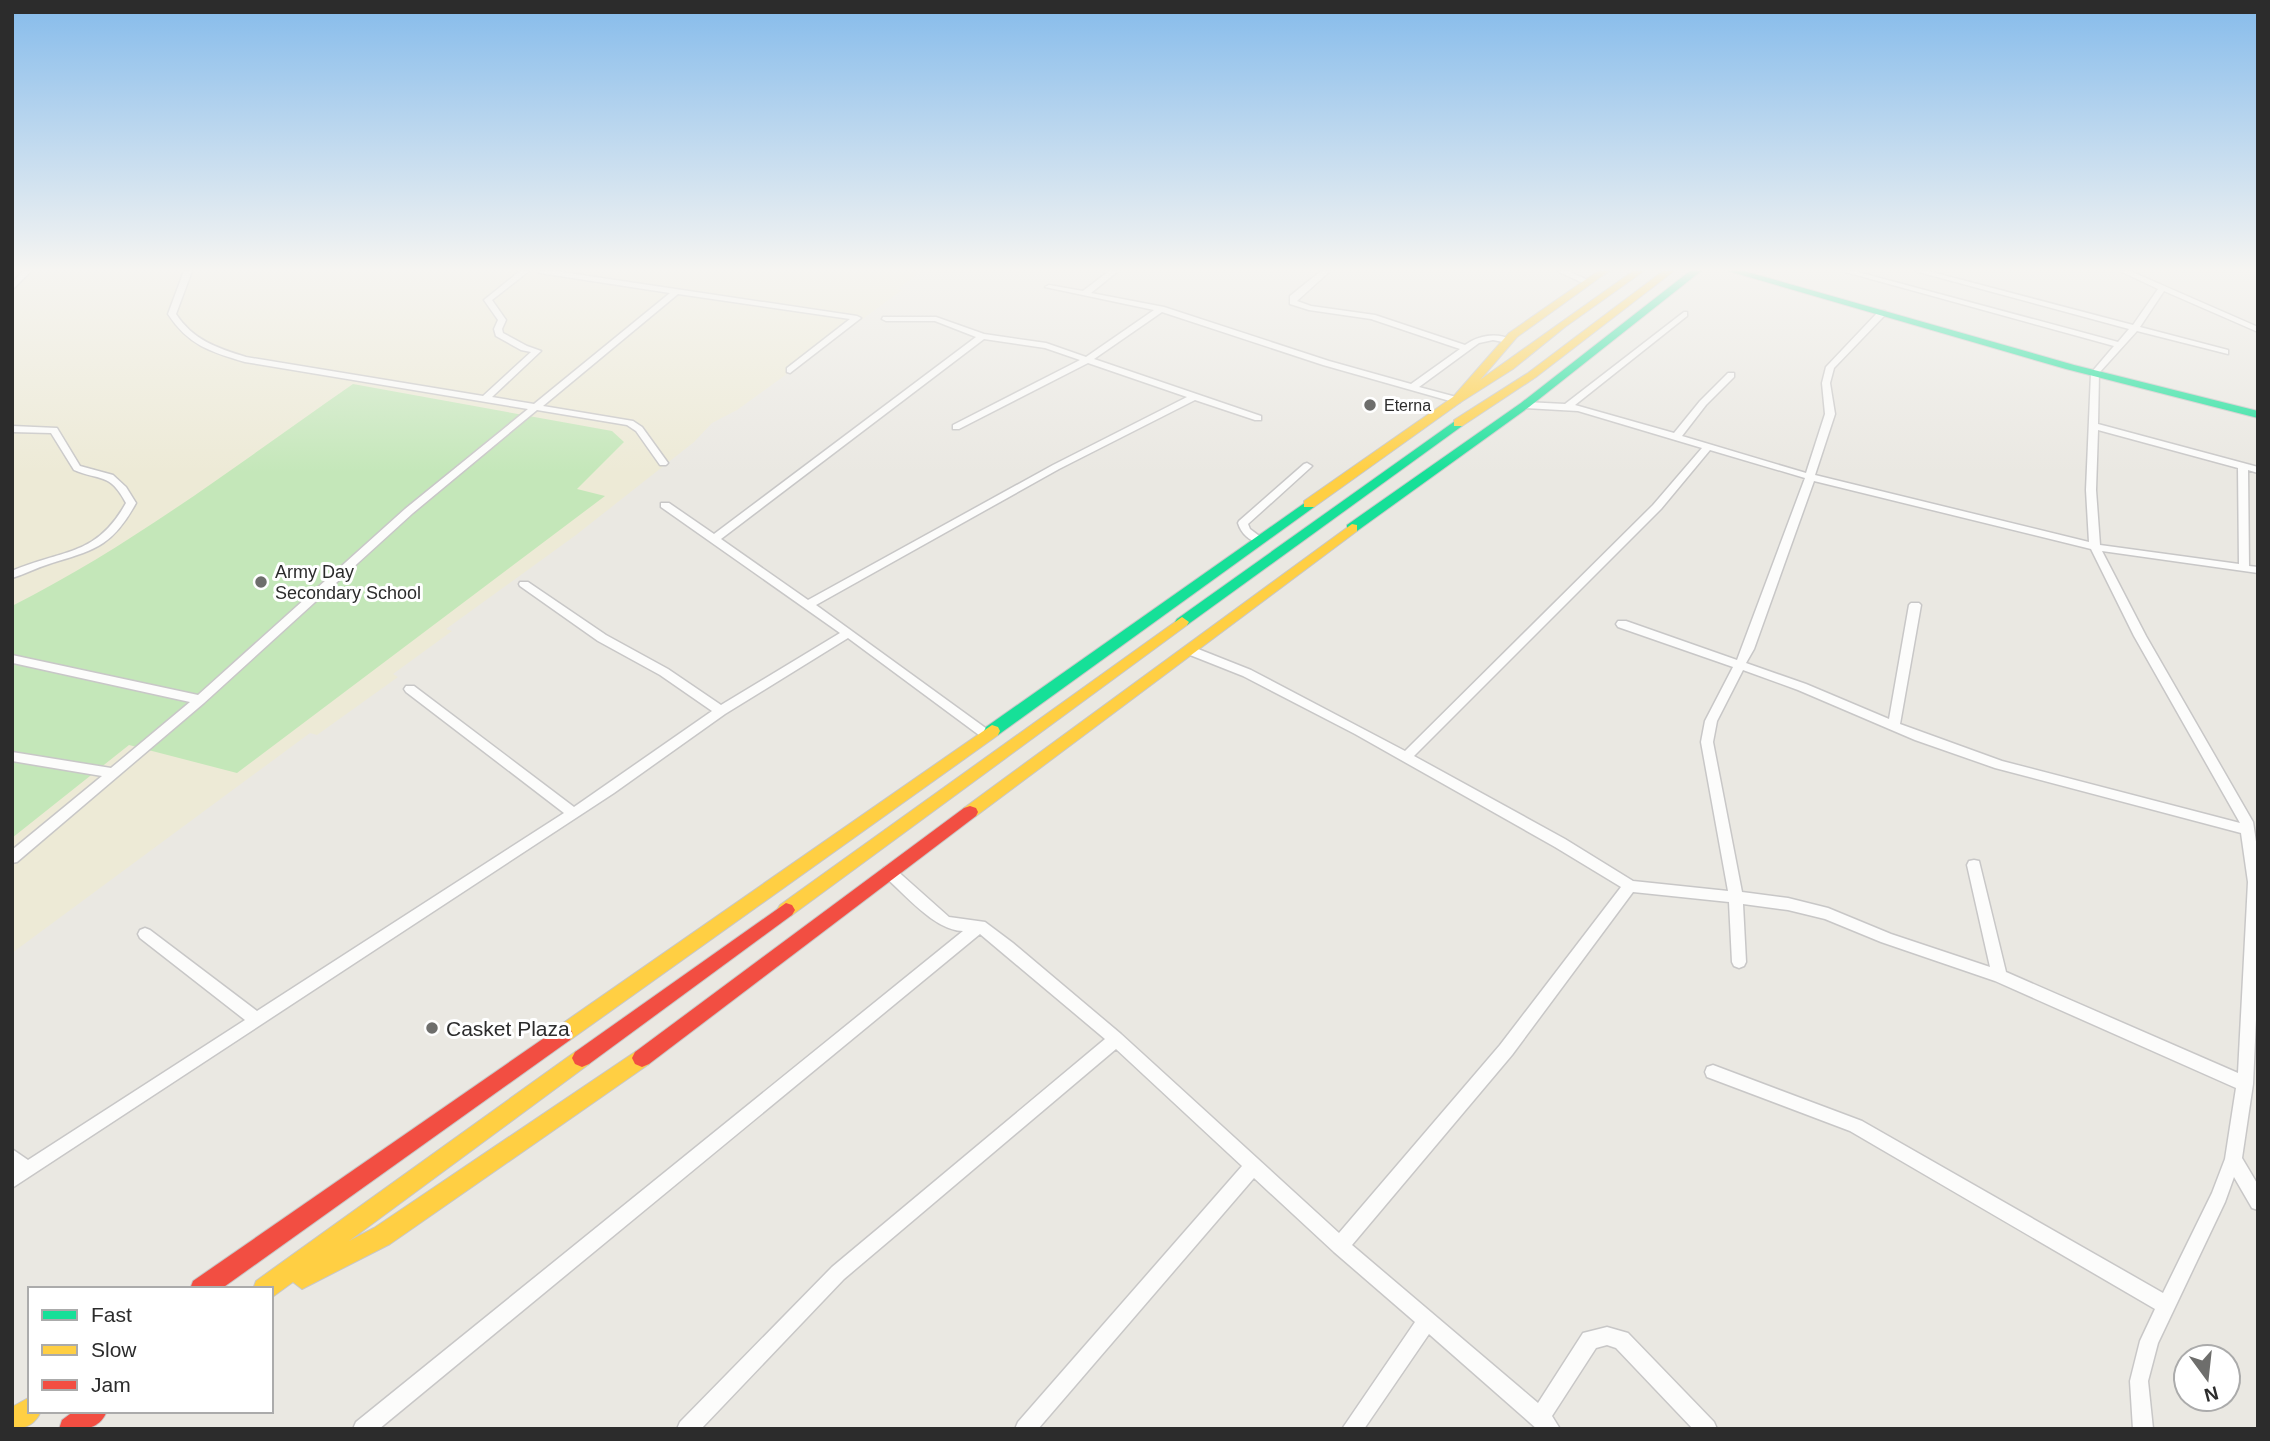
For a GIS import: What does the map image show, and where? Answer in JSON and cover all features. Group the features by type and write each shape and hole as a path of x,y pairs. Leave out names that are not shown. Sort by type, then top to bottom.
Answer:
{"main road":[{"path":"204,1287 987,735 1258,540 1457,400 1509,367 1545,338"},
{"path":"267,1287 1433,439 1532,375 1580,338"},
{"path":"273,1292 382,1236 658,1047 1424,475 1525,405 1610,338"},
{"path":"1971,338 2258,415"},
{"path":"1457,400 1508,340"},
{"path":"12,1422 28,1410"},
{"path":"71,1429 92,1413"}],"street":[{"path":"191,338 201,346 245,359 630,422 639,429 663,463"},
{"path":"485,399 537,351 524,348 507,338"},
{"path":"12,858 200,701 409,511 619,338"},
{"path":"790,370 831,338"},
{"path":"714,539 979,338"},
{"path":"996,338 1046,346 1090,359 1258,418"},
{"path":"956,427 1090,359 1119,338"},
{"path":"1250,338 1457,400"},
{"path":"1436,338 1465,348"},
{"path":"1413,387 1465,348 1484,338"},
{"path":"1487,338 1508,340"},
{"path":"1568,405 1653,338"},
{"path":"1739,962 1736,897 1707,742 1711,721 1740,665 1810,477 1829,414 1826,383 1830,367 1857,338"},
{"path":"2094,338 2119,345"},
{"path":"2125,338 2095,373 2091,490 2095,547 2140,636 2250,826 2255,882 2245,1084 2233,1159 2148,1342 2139,1381 2143,1429"},
{"path":"2173,338 2225,352"},
{"path":"1677,436 1731,374"},
{"path":"808,605 1055,467 1193,397"},
{"path":"1525,405 1568,405 1810,477 2095,547 2258,570"},
{"path":"2093,426 2258,470"},
{"path":"12,429 54,430 69,451 73,465 79,470 110,477 126,492 131,503 125,516 104,540 72,556 30,566 12,575"},
{"path":"1407,756 1657,507 1708,446"},
{"path":"1258,540 1245,530 1243,523 1307,466"},
{"path":"2243,466 2244,568"},
{"path":"665,505 848,633 987,735"},
{"path":"524,584 602,638 664,672 721,711"},
{"path":"1894,726 1915,605"},
{"path":"1622,624 1802,687 1894,726 1999,765 2250,826"},
{"path":"12,1157 20,1175 573,813 721,711 848,633"},
{"path":"1189,650 1247,673 1407,756 1630,886 1788,904 1828,914 1886,938 2000,975 2245,1084"},
{"path":"13,659 200,701"},
{"path":"410,689 573,813"},
{"path":"12,756 114,773"},
{"path":"1974,866 2000,975"},
{"path":"889,872 944,920 954,925 980,926 1116,1039 1340,1246 1545,1423 1590,1340 1607,1336 1621,1340 1707,1429"},
{"path":"1340,1246 1506,1050 1630,886"},
{"path":"363,1429 980,926"},
{"path":"145,934 257,1020"},
{"path":"687,1429 838,1273 1116,1039"},
{"path":"1713,1072 1856,1126 2166,1305"},
{"path":"2233,1159 2258,1202"},
{"path":"1025,1429 1254,1164"},
{"path":"1352,1429 1428,1320"}],"shaded area":[{"name":"Army Day Secondary School","path":"12,338 836,338 737,410 712,423 694,442 576,535 446,629 452,631 393,674 398,677 317,735 310,733 12,953"}],"green space":[{"path":"353,384 612,431 624,442 577,489 605,496 237,773 129,745 12,838 12,606 144,529"}],"traffic: fast":[{"path":"1352,528 1525,405 1610,338"},
{"path":"1969,338 2258,415"},
{"path":"1182,622 1458,423"},
{"path":"992,731 1309,504"}],"traffic: slow":[{"path":"1458,399 1510,338"},
{"path":"1309,504 1457,400 1509,367 1545,338"},
{"path":"1458,423 1532,375 1580,338"},
{"path":"970,812 1352,528"},
{"path":"786,910 1182,622"},
{"path":"563,1034 992,731"},
{"path":"267,1287 582,1058"},
{"path":"302,1277 382,1236 642,1058"},
{"path":"12,1422 28,1410"}],"traffic: jam":[{"path":"642,1058 970,812"},
{"path":"582,1058 786,910"},
{"path":"204,1287 563,1034"},
{"path":"71,1429 92,1413"}],"place":[{"name":"Eterna","path":"1370,405"},
{"name":"Army Day Secondary School","path":"261,582"},
{"name":"Casket Plaza","path":"432,1028"}]}
